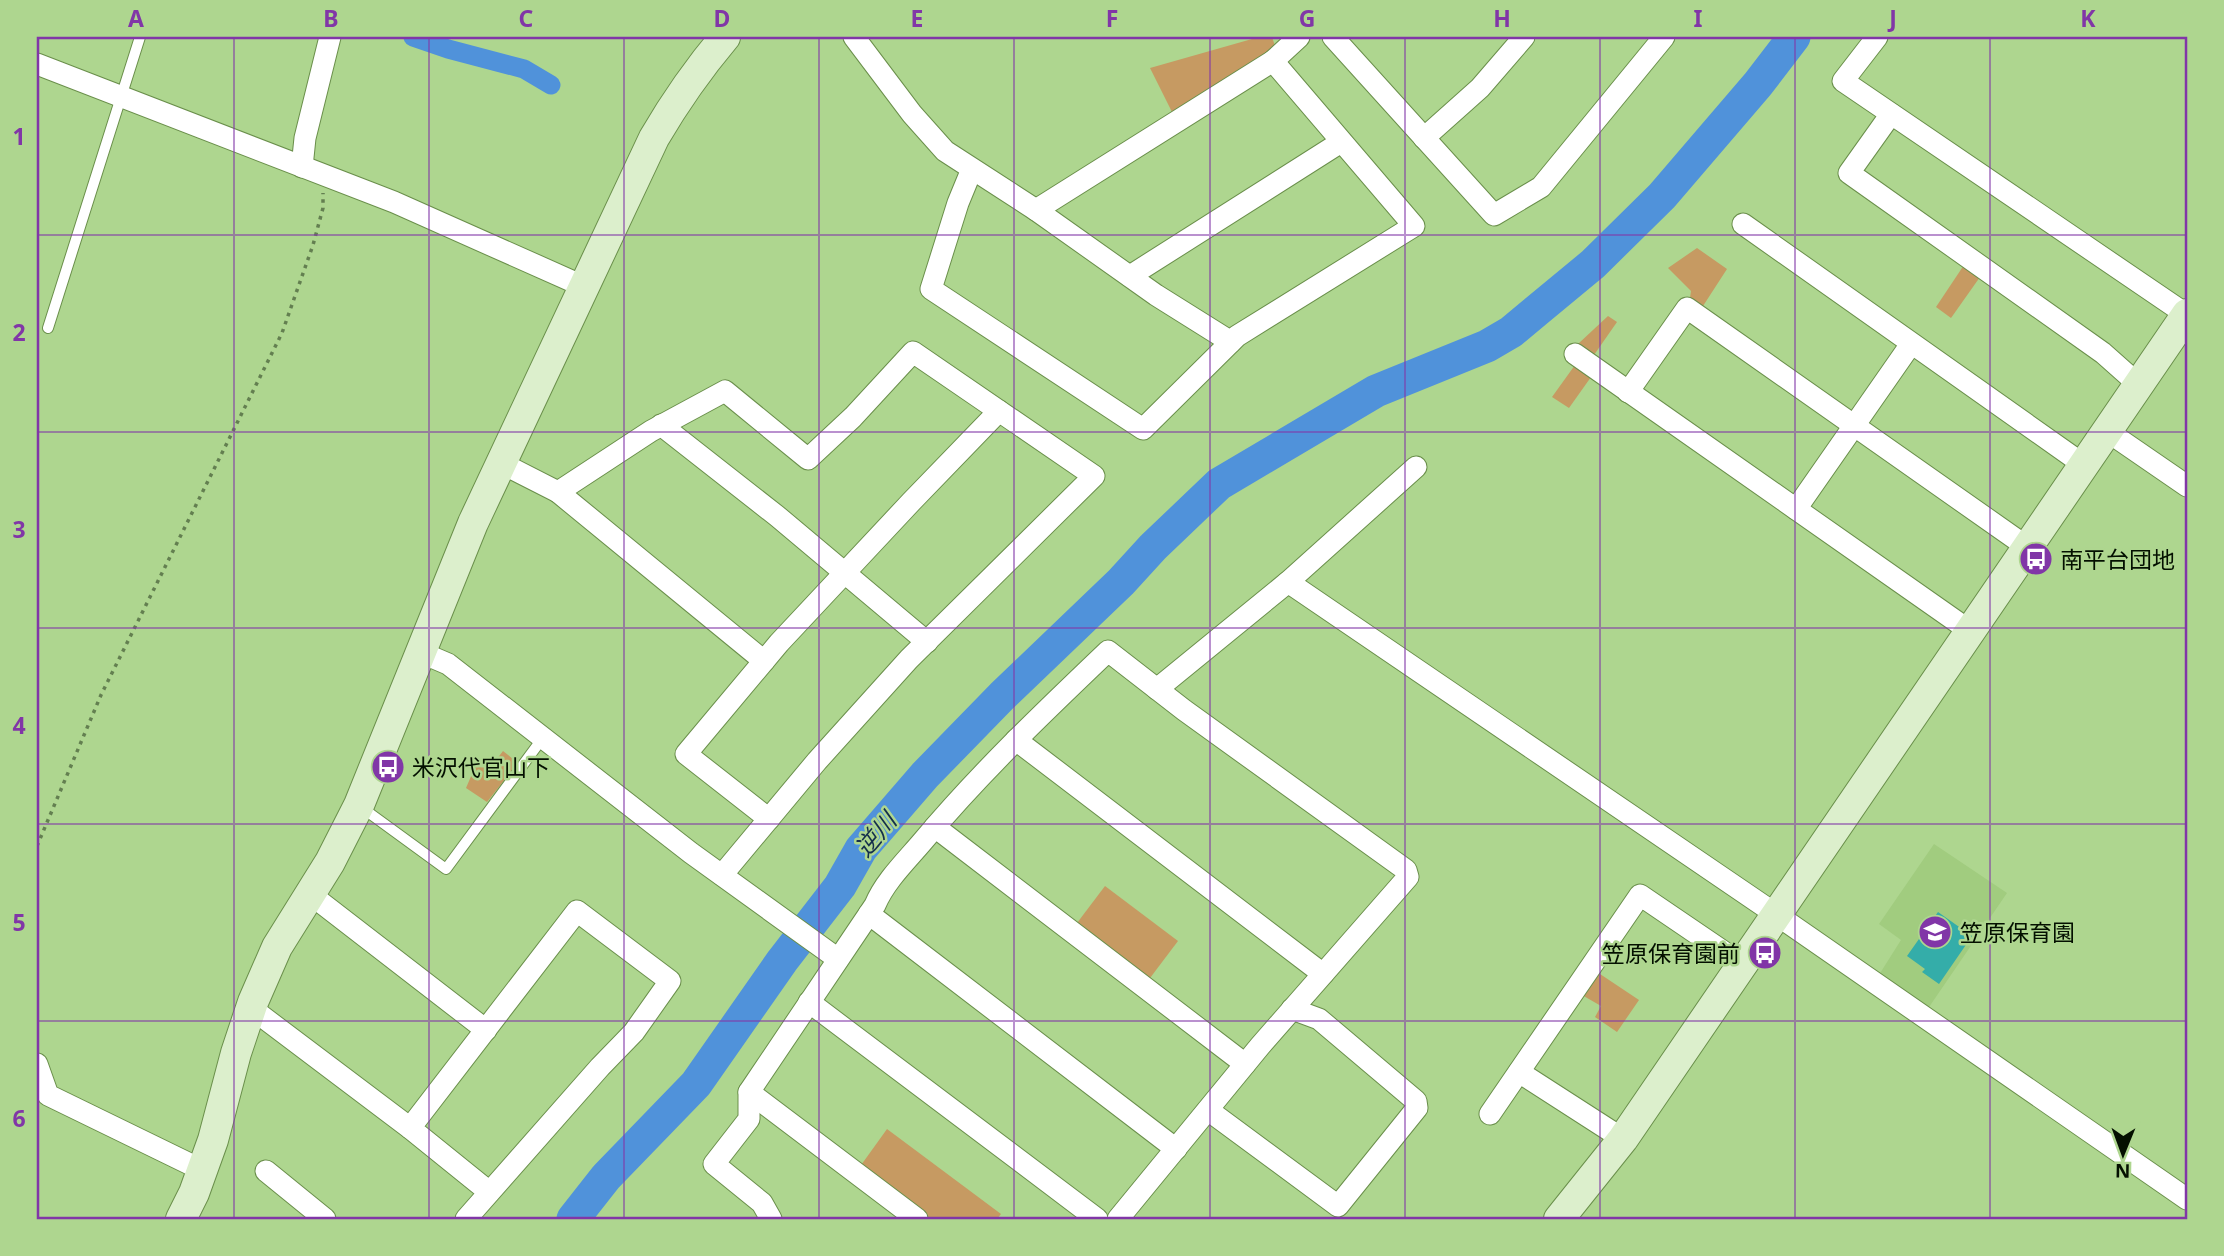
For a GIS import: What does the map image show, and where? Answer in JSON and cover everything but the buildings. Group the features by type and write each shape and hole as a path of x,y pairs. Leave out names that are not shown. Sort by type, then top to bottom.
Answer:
{"street":[{"path":"302,167 305,138 330,37"},
{"path":"181,1219 202,1170 251,1008 277,947 330,862 359,805 473,523 654,138 701,64 725,37"},
{"path":"854,37 931,138 945,151 1037,210 1156,295 1231,342"},
{"path":"1037,210 1273,61 1299,37"},
{"path":"1333,37 1494,215 1541,187 1664,37"},
{"path":"1424,138 1480,88 1524,37"},
{"path":"1559,1219 1623,1139 2187,314 1843,81 1877,37"},
{"path":"972,169 958,203 931,289 1143,429 1231,342 1414,226 1273,61"},
{"path":"37,64 394,202 585,287"},
{"path":"1891,114 1849,173 2103,353 2139,385"},
{"path":"1130,276 1340,142"},
{"path":"1743,225 2084,465"},
{"path":"1628,391 1687,308 2027,547"},
{"path":"1796,509 1911,344"},
{"path":"558,492 662,425 725,391 808,459 853,417 913,352 1094,476 927,642 817,761 722,875"},
{"path":"1574,354 1970,631"},
{"path":"769,819 687,754 764,661 999,411"},
{"path":"662,425 777,516 927,642"},
{"path":"2107,430 2187,486"},
{"path":"501,464 558,492 764,661"},
{"path":"1157,689 1289,582 1416,467"},
{"path":"1289,582 2187,1199"},
{"path":"771,1219 762,1203 714,1164 748,1119 749,1092 809,1002 832,954 869,914 879,896 935,827 1016,740 1108,651 1406,870 1408,877 1245,1064 1118,1219"},
{"path":"420,652 447,664 542,740 832,954"},
{"path":"1016,740 1323,974"},
{"path":"935,827 1245,1064"},
{"path":"310,894 486,1030"},
{"path":"1490,1114 1640,895 1743,965"},
{"path":"410,1128 577,911 670,981 634,1032 488,1191 466,1219"},
{"path":"869,914 1176,1149"},
{"path":"809,1002 1097,1219"},
{"path":"251,1008 410,1128 488,1191"},
{"path":"1208,1110 1338,1206 1417,1108 1416,1101 1319,1019 1292,1009"},
{"path":"37,1064 48,1095 202,1170"},
{"path":"1519,1072 1623,1139"},
{"path":"749,1092 917,1219"},
{"path":"266,1171 320,1218"}],"lane":[{"path":"48,328 140,37"},
{"path":"359,805 446,869 542,740"}],"path":[{"path":"37,846 101,695 282,333 320,220 323,208 323,175"}],"shaded area":[{"path":"1259,37 1272,37 1276,49 1174,116 1150,68"},
{"path":"1697,248 1727,269 1703,306 1690,298 1691,291 1668,268"},
{"path":"1964,265 1980,277 1951,318 1936,307"},
{"path":"1608,316 1617,322 1594,355 1578,344"},
{"path":"1575,365 1591,377 1569,408 1552,397"},
{"path":"503,751 518,763 487,802 466,788 475,767 490,768"},
{"name":"笠原保育園","path":"1934,844 2007,893 1927,1010 1877,978 1901,940 1879,924"},
{"path":"1105,886 1178,941 1147,982 1074,927"},
{"path":"1597,972 1639,1000 1617,1032 1595,1017 1601,1006 1582,995"},
{"path":"887,1129 1001,1214 997,1219 927,1219 859,1168"}],"waterway":[{"path":"413,37 524,69 551,85"},
{"name":"逆川","path":"573,1219 606,1177 696,1084 782,961 840,886 861,849 925,775 1002,696 1121,582 1153,547 1219,484 1376,391 1487,346 1511,332 1593,264 1662,196 1758,84 1794,37"}],"place":[{"name":"南平台団地","path":"2036,559"},
{"name":"米沢代官山下","path":"388,767"},
{"name":"笠原保育園","path":"1935,932"},
{"name":"笠原保育園前","path":"1765,953"}]}
